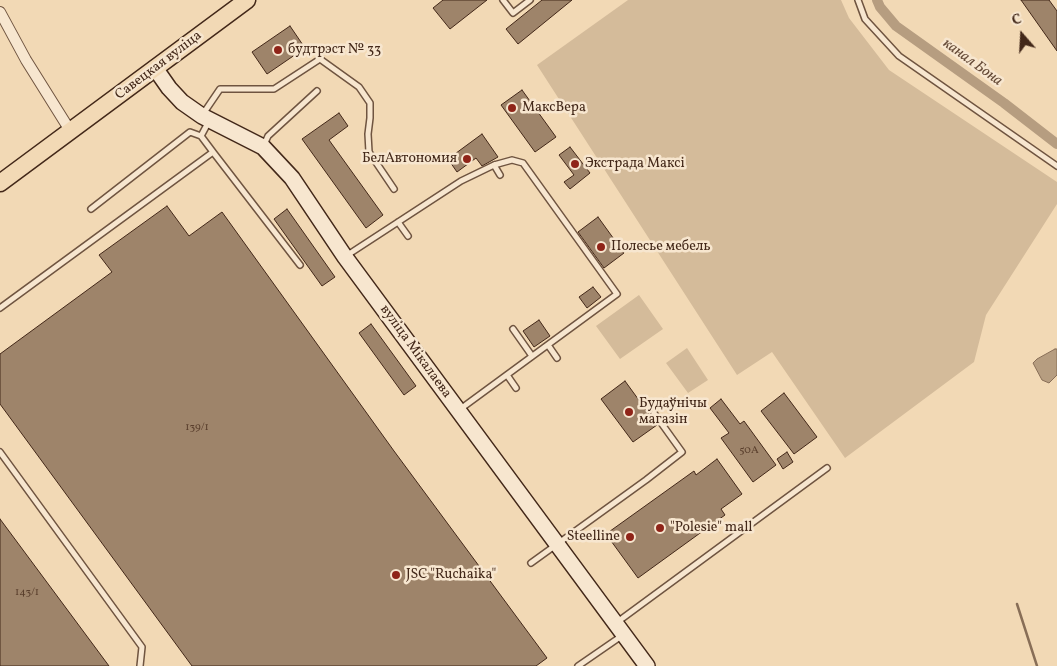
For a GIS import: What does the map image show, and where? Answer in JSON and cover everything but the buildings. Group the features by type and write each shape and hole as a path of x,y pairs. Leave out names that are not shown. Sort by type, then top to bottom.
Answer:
{"main road":[{"name":"Савецкая вуліца","path":"0,183 248,0"},
{"name":"вуліца Мікалаева","path":"155,68 182,102 205,118 263,147 292,178 345,257 648,666"}],"street":[{"path":"0,12 26,60 71,132"}],"lane":[{"path":"503,0 513,13 530,0"},
{"path":"858,0 864,19 899,56 1057,166"},
{"path":"201,136 205,118 220,89 274,89 320,59 359,87 370,103 369,152 394,189"},
{"path":"263,147 268,136 317,91"},
{"path":"91,209 190,132 201,136 300,265"},
{"path":"0,308 213,152"},
{"path":"345,257 461,181 494,164 512,160 523,163 617,294 458,410"},
{"path":"494,164 500,175"},
{"path":"398,222 408,236"},
{"path":"513,329 532,356"},
{"path":"548,345 557,358"},
{"path":"507,374 516,388"},
{"path":"531,563 682,452 654,413"},
{"path":"0,452 142,647 140,666"},
{"path":"578,666 620,628 827,468"}],"shaded area":[{"path":"628,0 841,0 849,18 889,70 1057,182 1057,204 986,315 974,362 845,458 772,352 737,375 537,65"},
{"path":"639,295 663,329 620,359 596,326"},
{"path":"687,348 708,380 688,393 666,363"},
{"path":"1057,349 1057,375 1049,383 1042,380 1033,363"}],"waterway":[{"name":"канал Бона","path":"877,0 880,7 896,26 1004,103 1057,144"},
{"path":"1017,604 1037,666"}],"place":[{"name":"будтрэст № 33","path":"278,50"},
{"name":"МаксBepa","path":"512,108"},
{"name":"БелАвтономия","path":"467,159"},
{"name":"Экстрада Максі","path":"575,164"},
{"name":"Полесье мебель","path":"601,247"},
{"name":"Будаўнічы магазін","path":"629,412"},
{"name":"\"Polesie\" mall","path":"660,528"},
{"name":"Steelline","path":"630,537"},
{"name":"JSC \"Ruchaika\"","path":"396,575"}]}
